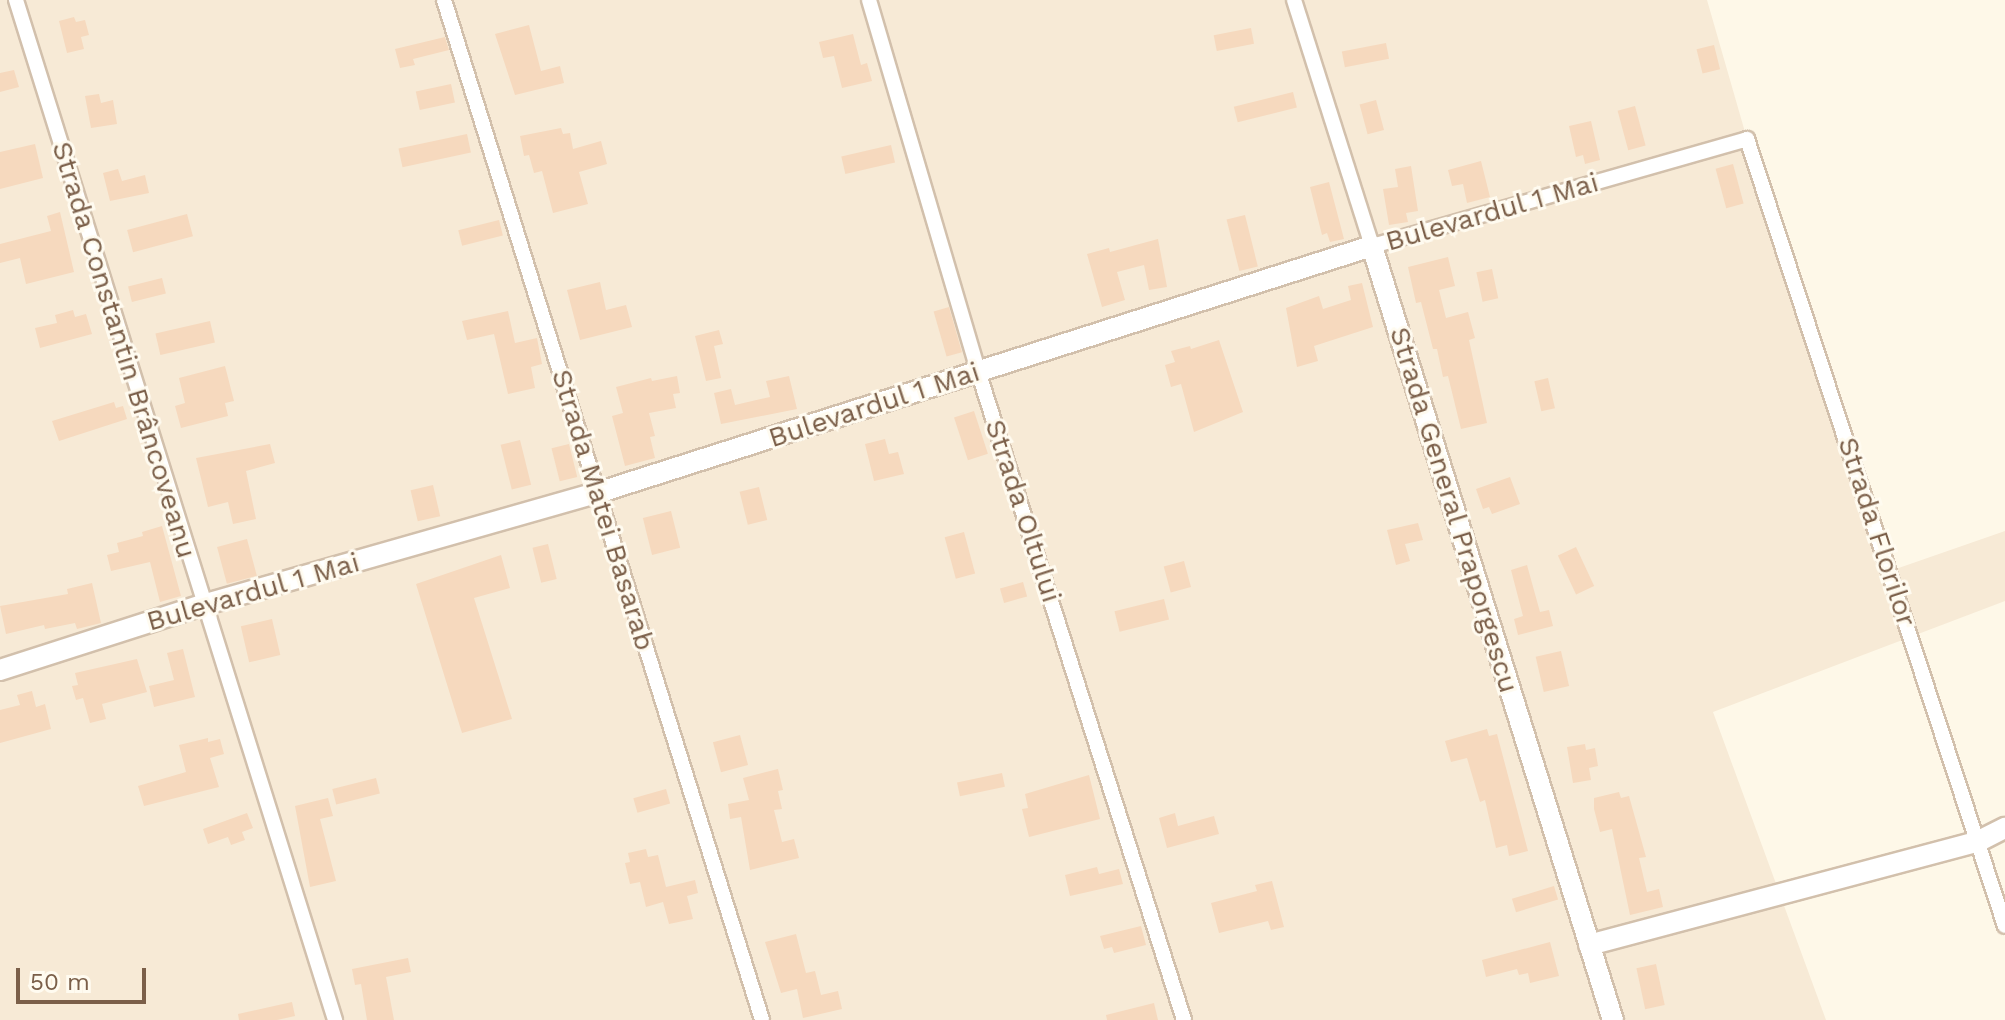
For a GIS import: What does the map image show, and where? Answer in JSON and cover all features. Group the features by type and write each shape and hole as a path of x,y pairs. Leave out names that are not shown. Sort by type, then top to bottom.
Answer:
{"street":[{"name":"Strada Constantin Brâncoveanu","path":"16,0 335,1020"},
{"name":"Strada Matei Basarab","path":"444,0 762,1020"},
{"name":"Strada Oltului","path":"869,0 978,371 1184,1020"},
{"name":"Strada General Praporgescu","path":"1294,0 1613,1020"},
{"name":"Bulevardul 1 Mai","path":"0,670 203,605 597,493 1372,246 1747,139"},
{"name":"Strada Florilor","path":"1747,139 2005,926"},
{"path":"1589,945 1979,841 2005,828"}],"shaded area":[{"path":"0,0 1707,0 1747,139 1890,571 2005,531 2005,601 1713,712 1826,1020 0,1020"}],"building":[{"path":"74,17 76,22 85,20 89,35 81,37 84,49 67,53 59,21"},
{"path":"529,25 541,71 560,66 564,83 515,95 495,34"},
{"path":"1251,28 1254,44 1217,51 1214,35"},
{"path":"853,34 861,65 867,63 872,81 842,88 834,56 823,58 819,42"},
{"path":"445,37 449,50 413,59 415,65 400,68 395,49"},
{"path":"1386,43 1389,59 1345,67 1342,52"},
{"path":"1714,45 1720,69 1703,74 1697,49"},
{"path":"14,70 19,87 0,92 0,73"},
{"path":"451,84 455,103 420,110 416,91"},
{"path":"1293,92 1297,108 1238,122 1234,107"},
{"path":"99,94 101,103 113,100 117,124 91,128 85,96"},
{"path":"1376,100 1384,130 1368,134 1360,104"},
{"path":"1635,106 1646,146 1628,150 1618,111"},
{"path":"1591,121 1600,160 1585,164 1583,155 1576,157 1569,126"},
{"path":"561,128 563,134 570,133 573,149 601,141 607,164 579,172 588,204 553,213 542,171 534,173 529,155 524,156 520,136"},
{"path":"467,134 471,153 402,167 399,149"},
{"path":"35,144 43,178 0,189 0,152"},
{"path":"891,145 895,163 845,174 841,156"},
{"path":"1481,161 1490,197 1467,203 1463,184 1452,186 1448,170"},
{"path":"1733,164 1744,204 1726,208 1716,169"},
{"path":"1411,166 1418,211 1406,213 1408,222 1389,225 1383,189 1398,187 1395,169"},
{"path":"118,169 122,181 145,175 149,193 110,201 103,173"},
{"path":"1329,182 1344,239 1330,242 1327,233 1322,235 1310,187"},
{"path":"60,212 74,272 26,284 20,258 0,263 0,244 51,231 47,216"},
{"path":"187,214 193,236 133,252 127,230"},
{"path":"1245,215 1258,266 1239,271 1227,220"},
{"path":"499,220 503,236 462,246 458,230"},
{"path":"1158,239 1167,287 1149,290 1144,265 1117,272 1125,300 1102,307 1087,254 1109,248 1110,252"},
{"path":"1448,257 1455,286 1439,290 1446,318 1468,312 1475,338 1469,340 1487,423 1461,429 1448,376 1443,377 1421,302 1416,303 1408,267"},
{"path":"1492,269 1498,298 1483,302 1476,272"},
{"path":"162,278 166,294 132,302 128,286"},
{"path":"600,282 606,310 626,305 632,327 580,340 567,290"},
{"path":"1362,283 1373,327 1314,346 1318,361 1297,367 1286,308 1319,296 1323,309 1351,300 1348,286"},
{"path":"949,307 962,352 947,357 934,311"},
{"path":"73,310 75,317 86,314 92,334 40,348 35,328 57,323 55,315"},
{"path":"508,311 515,343 537,338 542,364 531,367 535,388 508,394 494,334 467,340 462,321"},
{"path":"210,321 215,342 160,355 155,334"},
{"path":"719,330 723,344 714,346 721,378 706,381 695,336"},
{"path":"1219,340 1243,412 1194,432 1181,384 1171,387 1165,365 1175,362 1171,351 1190,346 1191,349"},
{"path":"225,366 234,401 225,403 228,416 181,428 175,406 185,403 179,378"},
{"path":"677,376 680,393 673,394 676,408 649,413 655,436 650,437 655,458 625,466 612,416 623,413 616,387 651,378 652,381"},
{"path":"789,376 797,409 721,424 714,393 731,389 735,405 770,397 766,381"},
{"path":"1548,378 1555,408 1541,411 1534,381"},
{"path":"114,402 116,408 123,406 127,419 59,441 52,421"},
{"path":"974,411 988,454 968,460 954,417"},
{"path":"885,439 889,454 898,452 904,474 874,481 865,444"},
{"path":"520,440 531,485 512,489 501,445"},
{"path":"270,444 275,463 246,471 256,519 233,524 228,502 208,507 196,458"},
{"path":"569,444 577,477 560,481 552,448"},
{"path":"1510,477 1520,504 1492,514 1489,507 1483,509 1476,489"},
{"path":"433,485 440,516 418,521 411,490"},
{"path":"759,487 767,520 748,525 740,492"},
{"path":"671,511 680,548 652,555 643,518"},
{"path":"1418,523 1423,540 1405,544 1410,561 1396,565 1387,530"},
{"path":"162,526 181,596 160,602 150,562 111,571 107,555 119,552 117,543 143,536 142,532"},
{"path":"964,532 975,574 956,579 945,537"},
{"path":"247,539 257,576 227,584 217,547"},
{"path":"548,544 557,579 541,583 532,548"},
{"path":"1576,547 1594,586 1576,594 1558,555"},
{"path":"501,555 510,588 474,598 512,719 462,733 416,584"},
{"path":"1184,561 1191,587 1171,593 1164,566"},
{"path":"1527,565 1540,612 1549,610 1553,626 1518,635 1514,619 1523,616 1511,570"},
{"path":"1023,582 1027,596 1004,603 1000,589"},
{"path":"92,583 101,623 77,629 75,623 45,629 44,625 6,634 0,606 68,594 67,589"},
{"path":"1164,599 1169,619 1120,632 1115,611"},
{"path":"272,619 280,655 249,662 241,626"},
{"path":"183,649 195,697 154,707 149,686 174,680 167,653"},
{"path":"1561,651 1569,686 1544,692 1536,657"},
{"path":"137,659 147,692 102,704 106,719 90,723 83,698 76,700 72,686 78,685 75,673"},
{"path":"32,691 36,707 45,704 51,729 0,743 0,710 20,705 17,695"},
{"path":"1487,729 1489,736 1497,734 1528,851 1509,856 1507,845 1496,848 1485,800 1480,802 1467,758 1451,762 1445,741"},
{"path":"740,735 748,765 721,772 713,742"},
{"path":"208,738 208,742 220,739 224,754 210,758 219,787 144,806 138,786 186,772 179,745"},
{"path":"1585,744 1586,750 1595,748 1598,766 1589,768 1591,780 1573,783 1567,747"},
{"path":"778,769 783,790 778,791 782,809 774,810 782,842 794,839 799,858 750,870 741,817 730,819 728,804 749,800 743,778"},
{"path":"1002,773 1005,787 960,796 957,783"},
{"path":"1089,775 1100,819 1029,837 1022,809 1028,808 1025,794"},
{"path":"376,778 380,794 336,804 332,789"},
{"path":"666,789 670,803 637,813 633,798"},
{"path":"1619,792 1621,798 1629,796 1646,857 1639,858 1647,892 1659,889 1663,907 1630,915 1612,829 1600,832 1594,809 1594,798"},
{"path":"328,798 333,816 320,819 336,881 310,887 295,806"},
{"path":"247,813 253,828 242,832 245,840 231,845 228,837 208,844 203,829"},
{"path":"1175,813 1178,826 1214,816 1219,834 1167,848 1159,818"},
{"path":"646,849 648,857 658,855 666,887 695,880 698,893 687,896 693,919 669,924 663,902 646,907 640,882 630,884 625,863 630,862 628,853"},
{"path":"1097,867 1099,874 1119,869 1123,884 1070,896 1065,875"},
{"path":"1272,881 1284,927 1271,930 1268,921 1219,933 1211,903 1257,891 1255,885"},
{"path":"1554,886 1558,899 1516,912 1512,899"},
{"path":"1141,926 1146,945 1114,953 1112,947 1104,949 1100,936"},
{"path":"796,934 806,973 815,971 821,995 838,991 842,1009 803,1018 797,989 781,993 765,942"},
{"path":"1550,942 1559,976 1530,983 1528,973 1519,975 1517,969 1486,977 1482,960"},
{"path":"408,958 411,972 386,977 394,1020 367,1020 361,984 355,985 352,969"},
{"path":"1656,964 1665,1005 1645,1009 1636,968"},
{"path":"292,1002 295,1016 277,1020 239,1020 238,1014"},
{"path":"1154,1003 1158,1020 1107,1020 1106,1015"}]}
